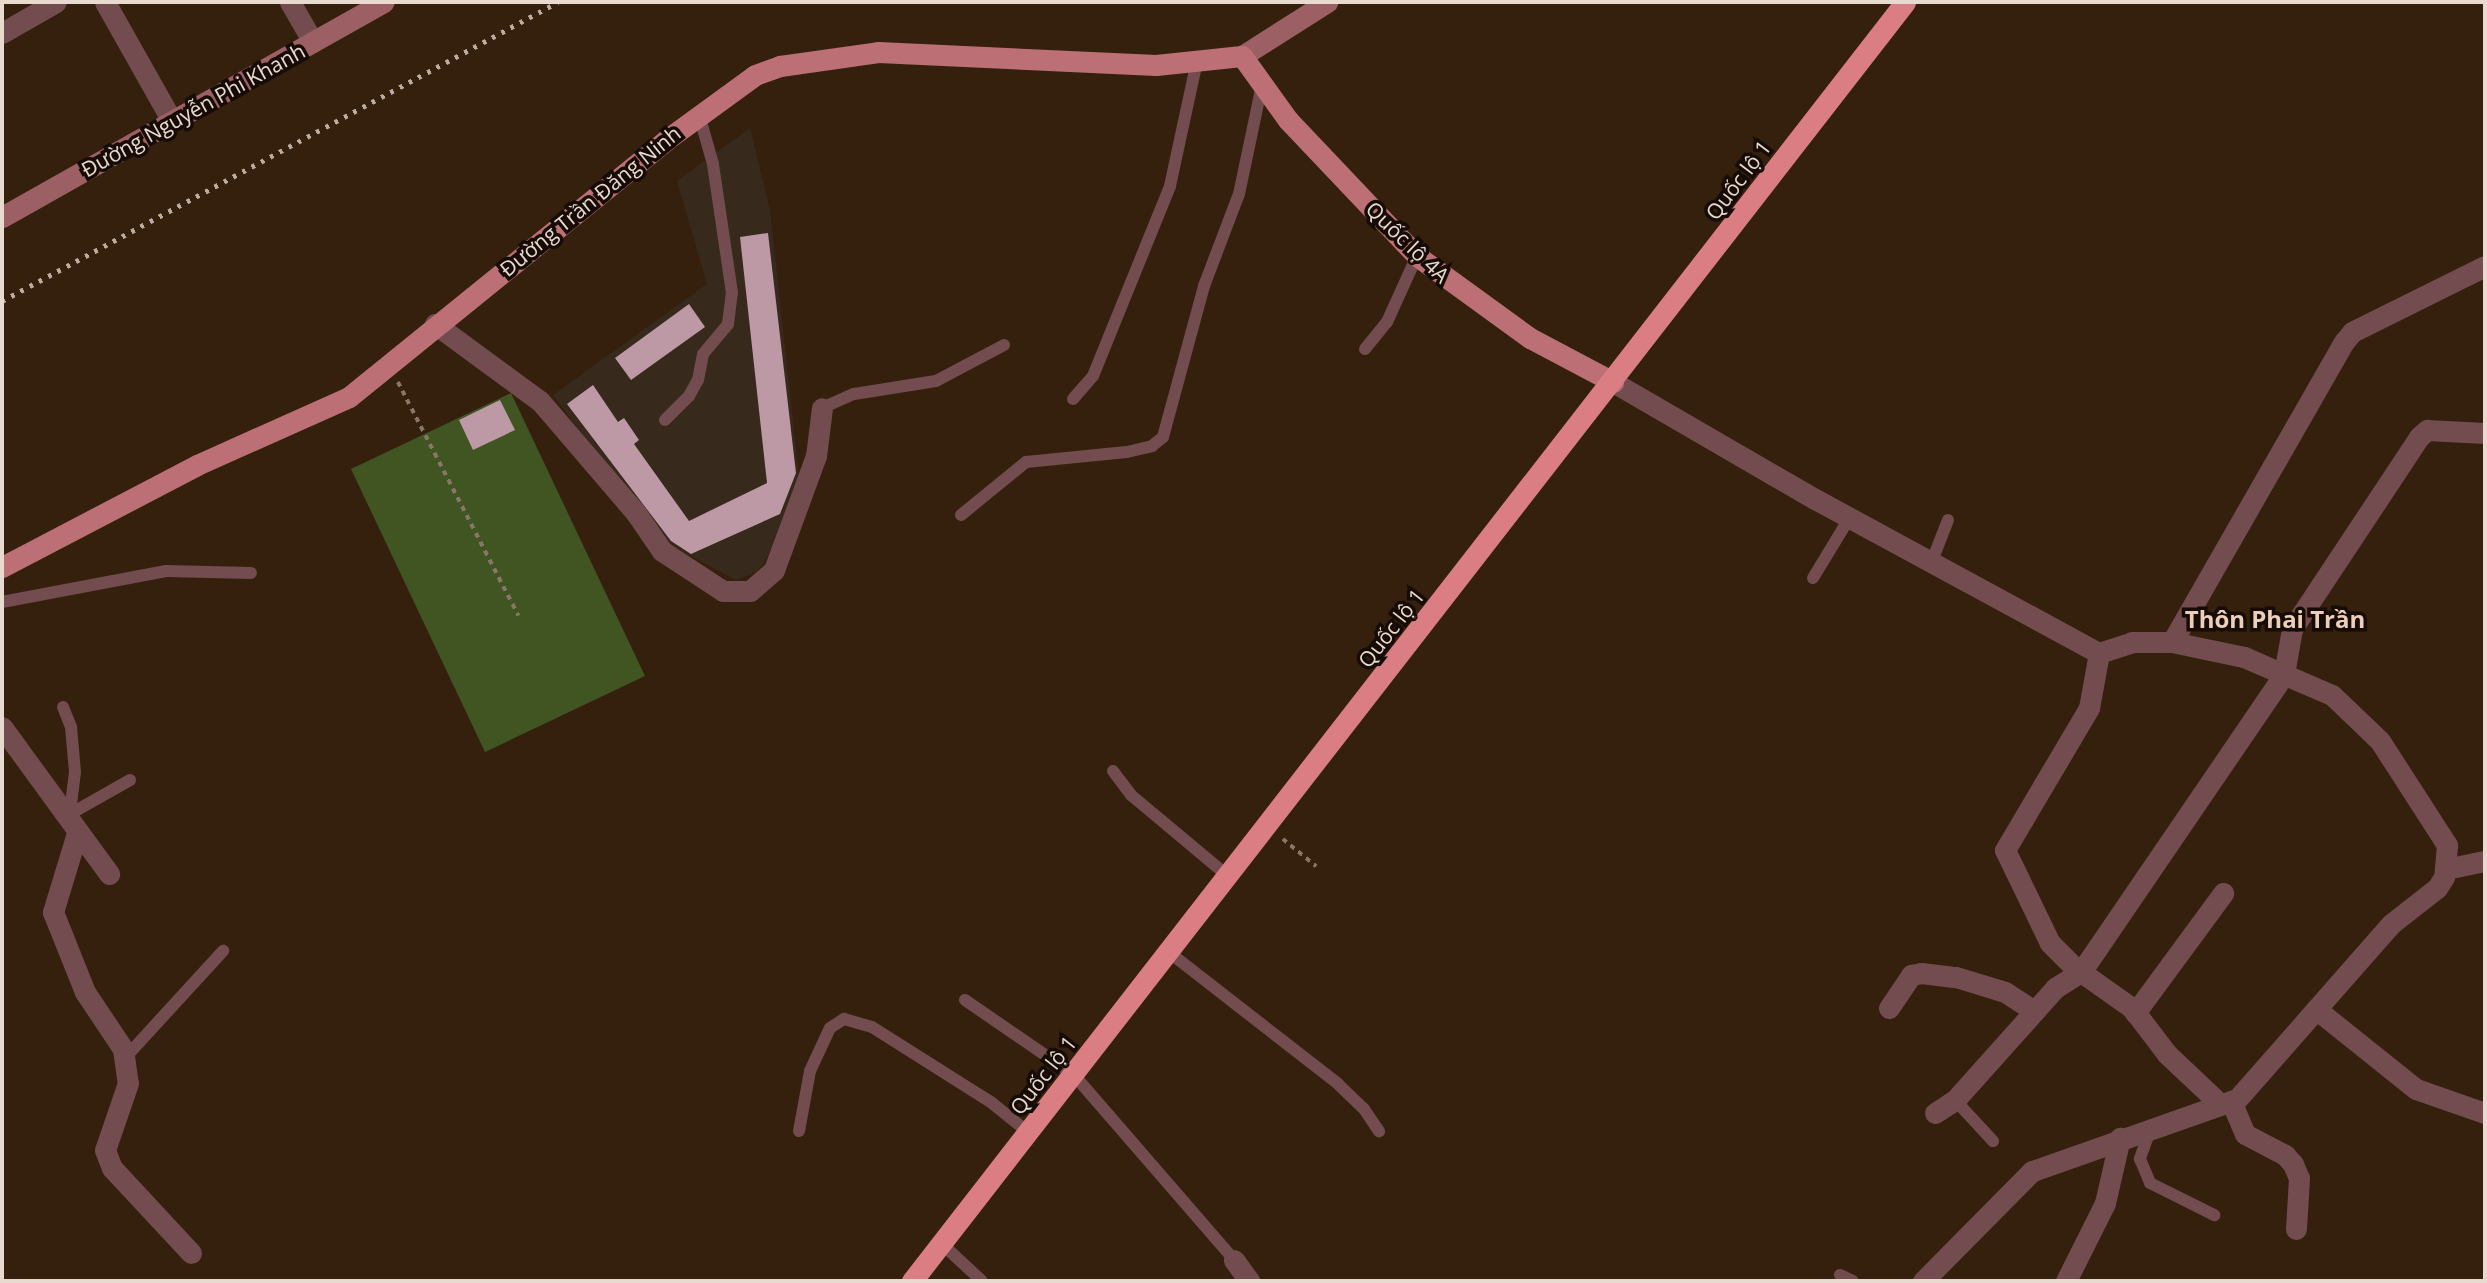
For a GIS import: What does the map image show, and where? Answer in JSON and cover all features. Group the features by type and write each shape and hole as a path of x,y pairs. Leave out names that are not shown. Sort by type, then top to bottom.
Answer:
{"highway":[{"name":"Quốc lộ 1","path":"912,1281 1268,827 1905,2"}],"main road":[{"name":"Đường Trần Đăng Ninh","path":"2,566 197,465 349,397 387,362 699,115 755,75 780,66 878,51 1156,65 1242,56"},
{"name":"Quốc lộ 4A","path":"1242,56 1287,120 1417,256 1530,338 1613,382"}],"street":[{"path":"2,33 56,2"},
{"path":"105,2 172,121"},
{"path":"290,2 313,42"},
{"name":"Đường Nguyễn Phi Khanh","path":"2,217 383,2"},
{"path":"1242,56 1297,11 1326,2"},
{"path":"2172,642 2352,332 2485,266"},
{"path":"435,324 540,401 662,551 723,591 750,591 774,570 816,456 822,408"},
{"path":"1613,382 1850,517 2099,653 2132,642 2172,642 2244,657 2332,695 2380,740 2447,845 2446,869 2437,888 2391,924 2316,1009 2225,1103 2032,1171 1923,1281"},
{"path":"1935,1113 1955,1100 2056,988 2081,972 2284,674 2292,629 2419,437 2427,430 2485,433"},
{"path":"2099,653 2089,708 2006,850 2050,943 2081,972 2135,1013 2167,1054 2225,1103 2245,1134 2285,1155 2293,1164 2299,1178 2296,1229"},
{"path":"2,727 109,874"},
{"path":"72,823 53,912 73,967 124,1059 128,1083 105,1150 112,1168 191,1253"},
{"path":"2446,869 2485,861"},
{"path":"2135,1013 2223,893"},
{"path":"1889,1008 1910,975 1921,973 1956,976 2005,992 2034,1011"},
{"path":"2316,1009 2416,1089 2485,1113"},
{"path":"2066,1281 2105,1203 2120,1138"},
{"path":"1234,1260 1249,1281"}],"lane":[{"path":"1073,399 1093,376 1170,186 1197,61"},
{"path":"961,515 1026,462 1127,452 1152,446 1163,437 1204,286 1238,194 1262,85"},
{"path":"665,420 689,396 698,380 703,354 728,324 732,293 713,164 699,115"},
{"path":"1366,349 1387,322 1417,256"},
{"path":"822,408 855,394 936,381 1004,345"},
{"path":"1814,578 1850,517"},
{"path":"1932,561 1948,520"},
{"path":"2,602 166,571 251,573"},
{"path":"63,706 71,727 75,772 72,823"},
{"path":"1113,771 1131,795 1229,877"},
{"path":"72,823 130,780"},
{"path":"124,1059 223,951"},
{"path":"1170,953 1338,1084 1364,1110 1379,1131"},
{"path":"965,1000 1074,1075 1234,1260"},
{"path":"799,1131 810,1071 830,1028 844,1019 872,1027 992,1103 1029,1133"},
{"path":"1955,1100 1993,1141"},
{"path":"2151,1127 2140,1159 2150,1183 2214,1215"},
{"path":"942,1244 982,1281"},
{"path":"1840,1275 1853,1281"}],"path":[{"path":"387,362 519,616"},
{"path":"1268,827 1316,866"}],"shaded area":[{"path":"750,128 770,210 800,487 767,558 757,571 736,580 661,540 553,395 707,284 677,181"}],"green space":[{"path":"511,393 645,676 485,752 351,469"}],"building":[{"path":"768,233 796,473 780,514 691,554 671,541 567,404 593,385 618,422 624,418 639,440 634,444 689,521 767,483 740,237"},
{"path":"689,304 705,327 631,380 615,358"},
{"path":"500,400 515,430 473,450 459,420"}],"railway":[{"path":"2,301 558,2"}],"district":[{"name":"Thôn Phai Trần","path":"2275,619"}]}
